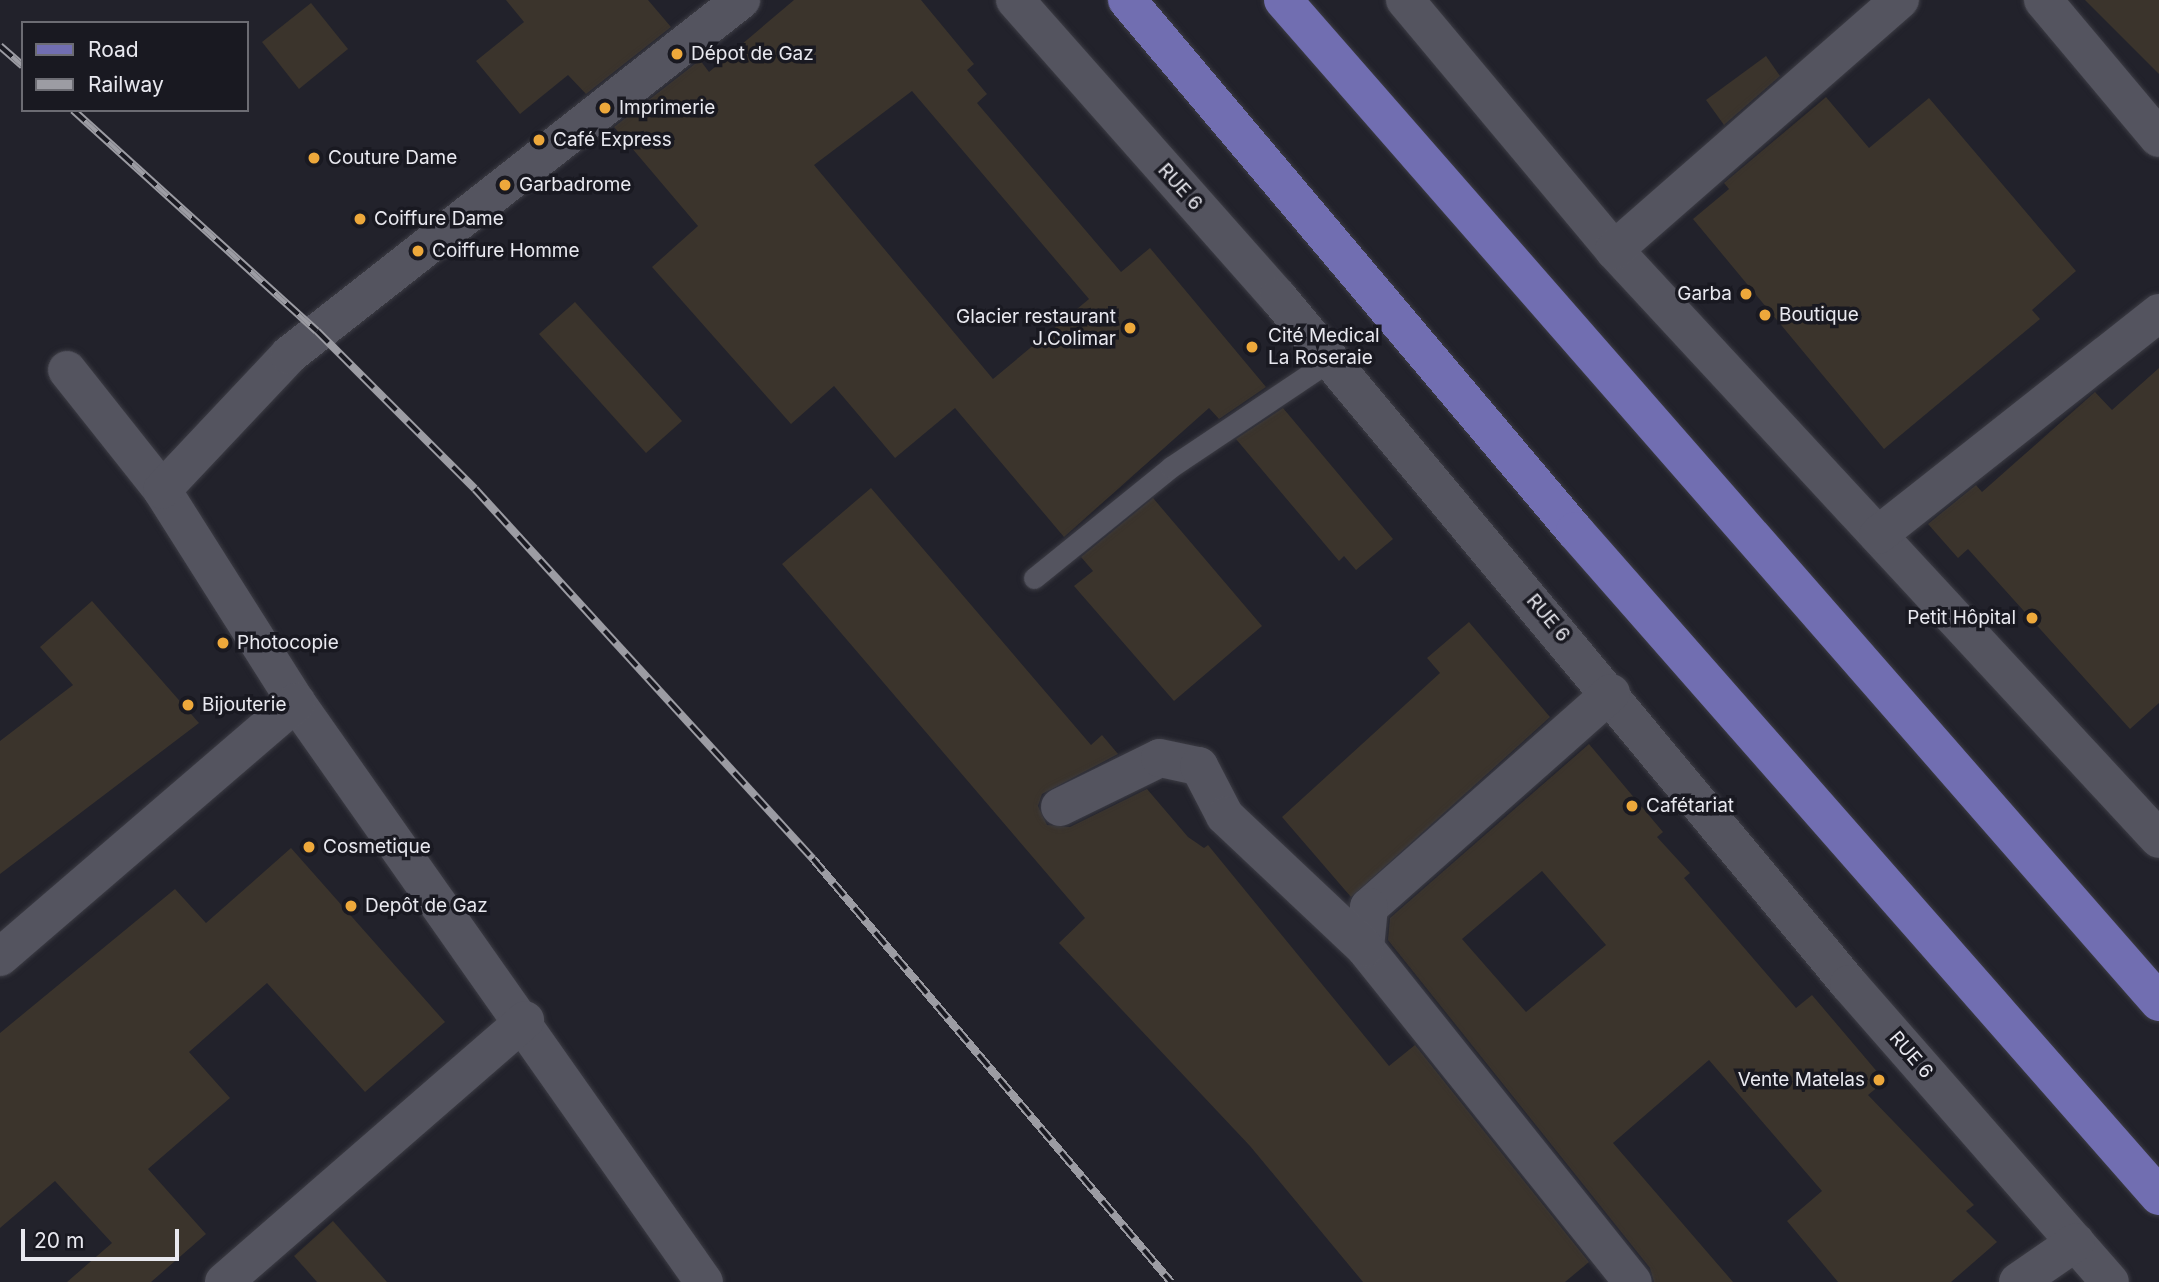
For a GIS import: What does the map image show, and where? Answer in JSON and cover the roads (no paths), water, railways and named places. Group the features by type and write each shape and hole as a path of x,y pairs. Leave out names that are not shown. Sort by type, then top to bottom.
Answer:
{"main road":[{"path":"1127,0 1575,531 2159,1195"},
{"path":"1283,0 2159,1002"}],"street":[{"path":"162,490 307,339 741,0"},
{"name":"RUE 6","path":"1015,0 1331,360 1611,693 1849,984 2110,1282"},
{"path":"1405,0 1614,250 2156,829"},
{"path":"1614,250 1900,0"},
{"path":"2043,0 2159,138"},
{"path":"1878,535 2159,313"},
{"path":"67,370 162,490 296,702 525,1020 704,1282"},
{"path":"1365,948 1369,907 1611,693"},
{"path":"0,957 296,702"},
{"path":"1060,807 1160,758 1199,766 1225,816 1365,948 1633,1282"},
{"path":"224,1282 525,1020"},
{"path":"2018,1282 2076,1242"}],"lane":[{"path":"1034,578 1171,467 1331,360"}],"railway":[{"path":"0,46 21,64"},
{"path":"75,112 317,331 475,489 813,859 1171,1282"}],"place":[{"name":"Dépot de Gaz","path":"677,54"},
{"name":"Imprimerie","path":"605,108"},
{"name":"Café Express","path":"539,140"},
{"name":"Couture Dame","path":"314,158"},
{"name":"Garbadrome","path":"505,185"},
{"name":"Coiffure Dame","path":"360,219"},
{"name":"Coiffure Homme","path":"418,251"},
{"name":"Garba","path":"1746,294"},
{"name":"Boutique","path":"1765,315"},
{"name":"Glacier restaurant J.Colimar","path":"1130,328"},
{"name":"Cité Medical La Roseraie","path":"1252,347"},
{"name":"Petit Hôpital","path":"2032,618"},
{"name":"Photocopie","path":"223,643"},
{"name":"Bijouterie","path":"188,705"},
{"name":"Cafétariat","path":"1632,806"},
{"name":"Cosmetique","path":"309,847"},
{"name":"Depôt de Gaz","path":"351,906"},
{"name":"Vente Matelas","path":"1879,1080"}]}
